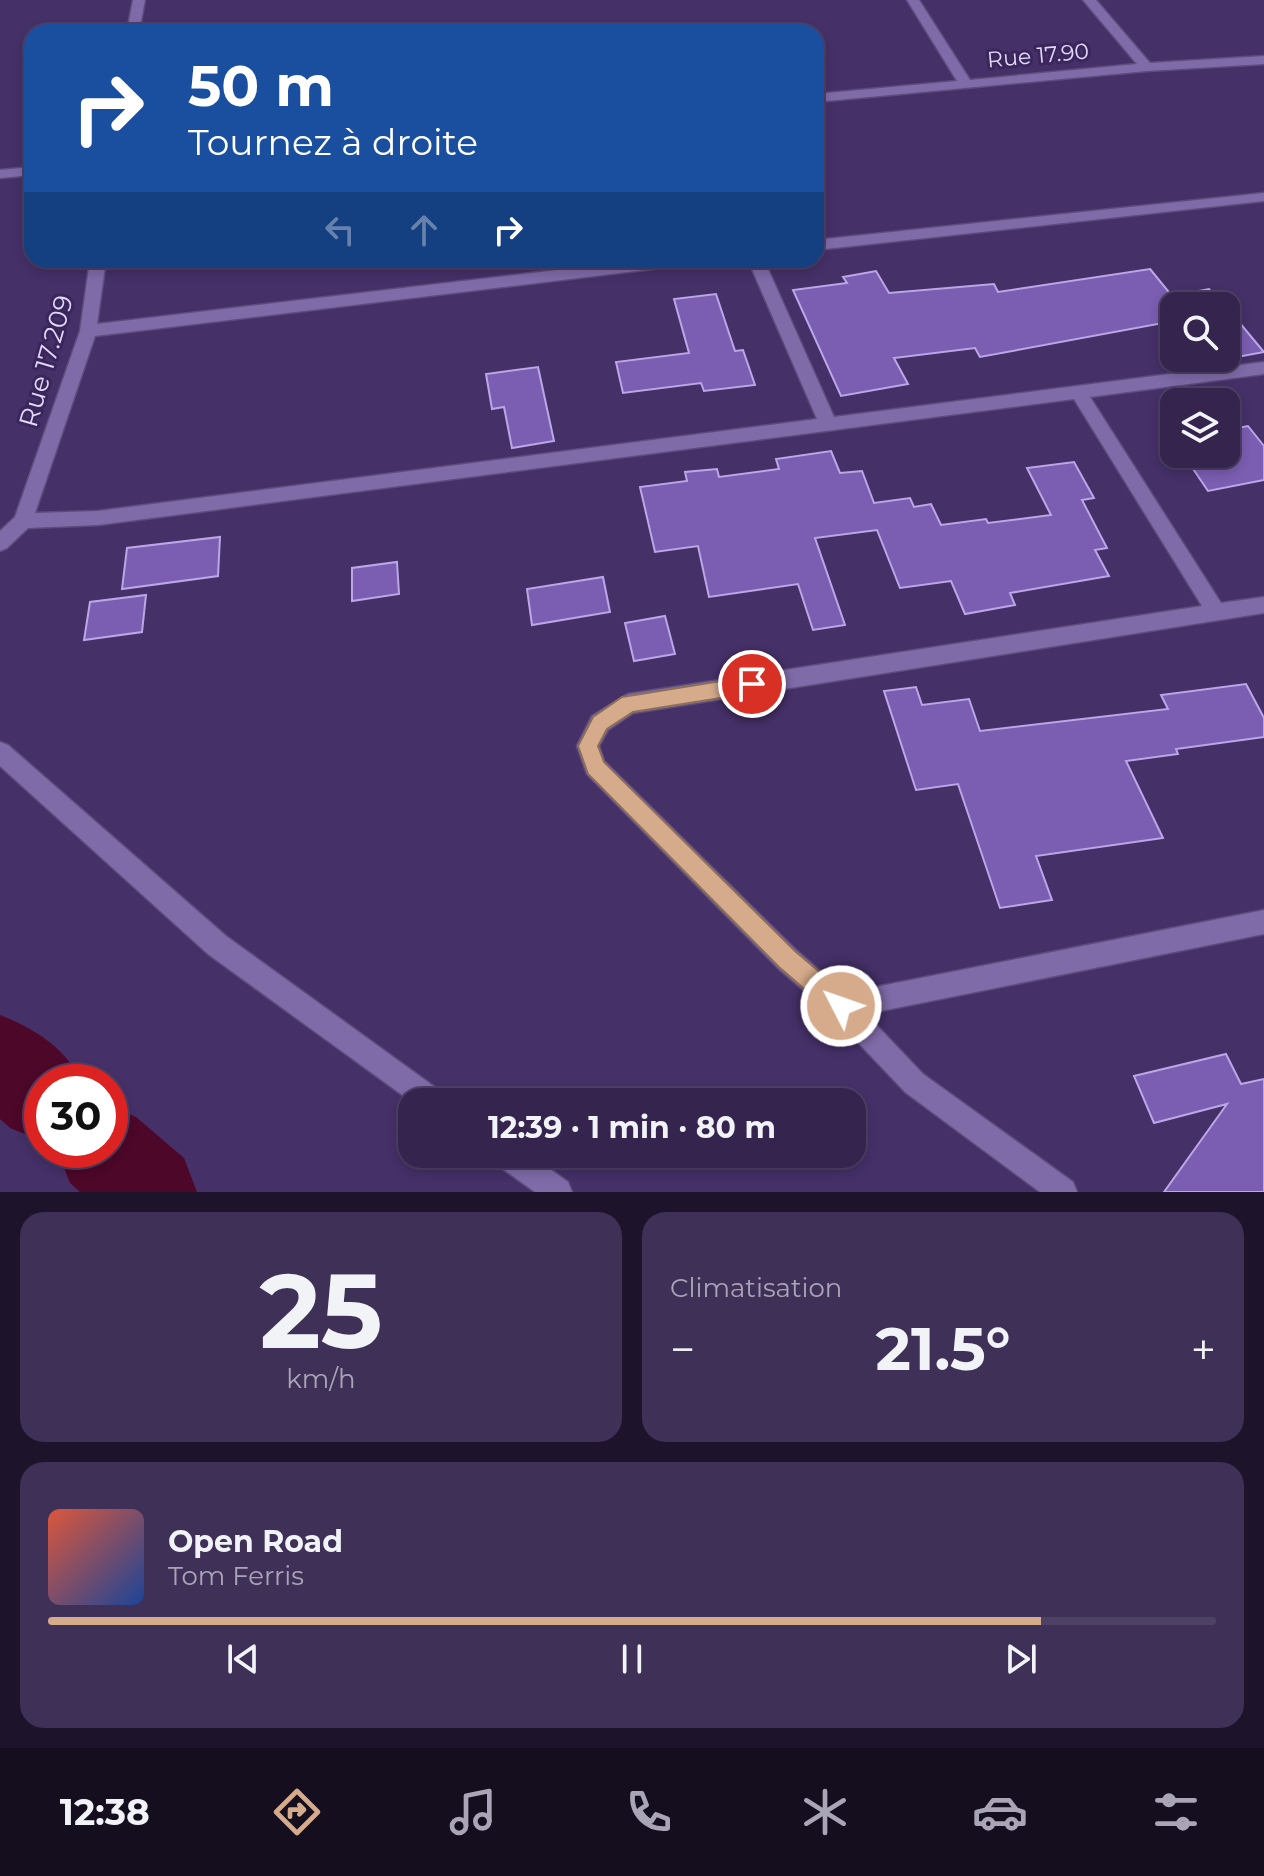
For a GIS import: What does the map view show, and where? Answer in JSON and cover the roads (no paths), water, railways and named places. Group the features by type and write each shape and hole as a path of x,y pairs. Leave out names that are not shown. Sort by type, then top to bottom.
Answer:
{"street":[{"path":"134,24 139,0"},
{"path":"913,0 966,84"},
{"path":"1089,0 1147,67"},
{"name":"Rue 17.90","path":"824,97 1147,67 1264,60"},
{"path":"0,174 24,172"},
{"path":"824,244 1264,197"},
{"name":"Rue 17.209","path":"23,521 88,331 97,268"},
{"path":"88,331 619,268"},
{"path":"760,268 829,426"},
{"path":"0,543 23,521 98,518 1264,368"},
{"path":"1078,391 1216,612"},
{"path":"1063,1192 914,1083 841,1006 787,959 595,767 588,746 600,723 628,704 1264,605"},
{"path":"0,752 217,945 415,1088"},
{"path":"841,1006 1264,922"},
{"path":"525,1168 558,1192"}],"waterway":[{"path":"0,1059 24,1080"},
{"path":"123,1168 150,1192"}]}
